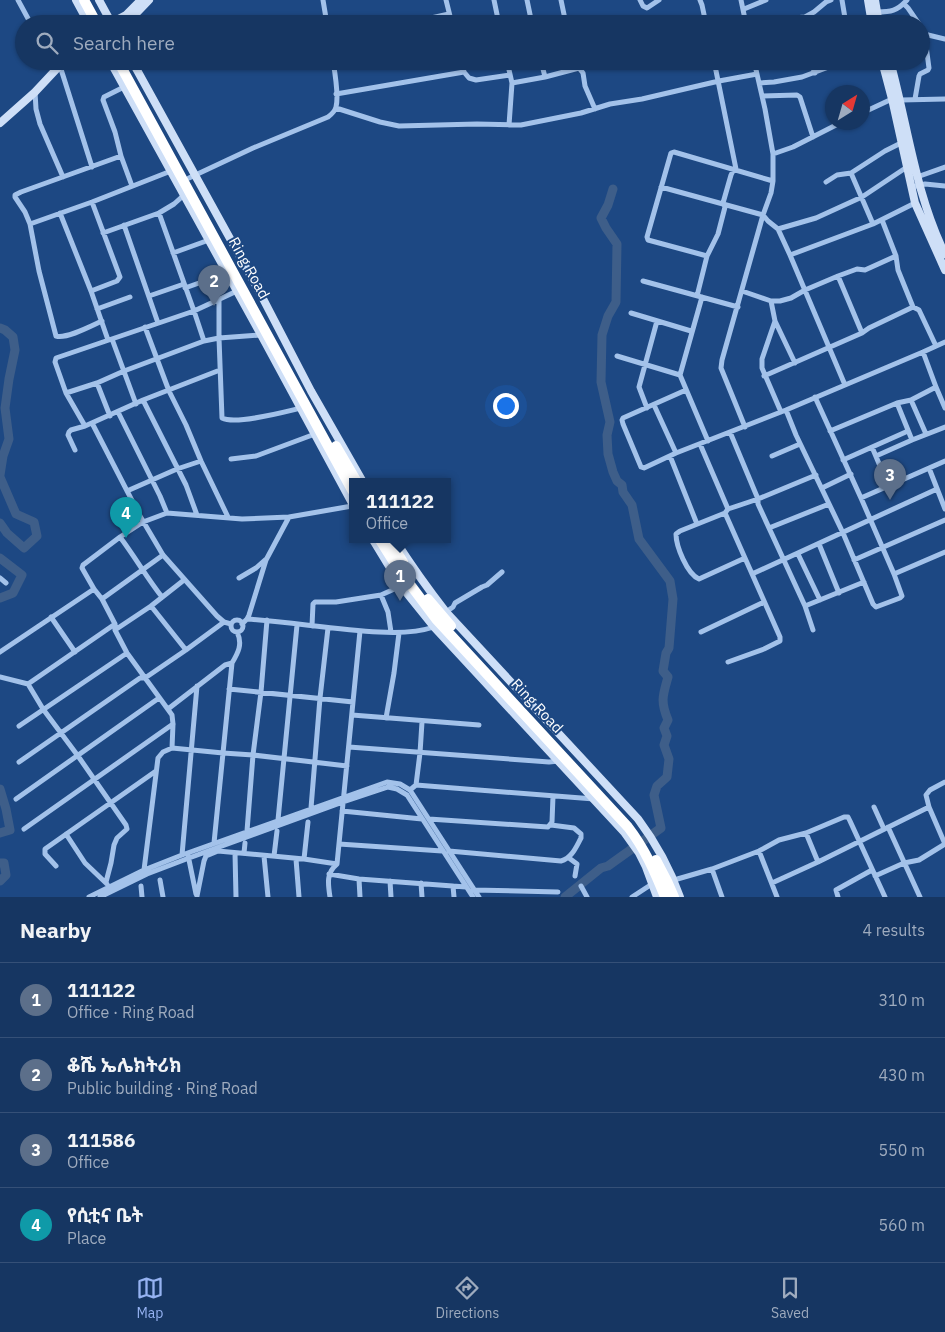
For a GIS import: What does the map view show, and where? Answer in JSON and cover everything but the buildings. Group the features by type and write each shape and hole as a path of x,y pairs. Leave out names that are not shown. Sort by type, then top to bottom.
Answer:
{"highway":[{"path":"84,0 92,15"},
{"path":"91,0 103,15"},
{"name":"Ring Road","path":"123,70 349,484"},
{"name":"Ring Road","path":"130,70 192,177 355,478"},
{"name":"Ring Road","path":"382,543 397,567 436,619 635,830"},
{"name":"Ring Road","path":"391,543 418,585 454,630 635,830 668,881 674,897"},
{"name":"Ring Road","path":"646,847 665,897"}],"street":[{"path":"18,0 26,15"},
{"path":"76,0 84,15"},
{"path":"98,0 105,15"},
{"path":"126,15 141,0"},
{"path":"135,15 149,0"},
{"path":"323,0 326,15"},
{"path":"445,15 450,14 446,0"},
{"path":"494,0 497,15"},
{"path":"527,0 530,15"},
{"path":"561,0 564,15"},
{"path":"640,0 647,8 659,0"},
{"path":"700,0 704,15"},
{"path":"741,0 745,15"},
{"path":"744,9 766,0"},
{"path":"807,15 831,0"},
{"path":"842,0 844,15"},
{"path":"868,0 870,15"},
{"path":"875,0 877,15"},
{"path":"876,12 896,10 905,2 913,15"},
{"path":"930,35 945,39"},
{"path":"0,123 35,92 54,70"},
{"path":"62,70 92,167"},
{"path":"115,70 301,408 349,499"},
{"path":"137,70 192,177 260,291 311,391 361,478"},
{"path":"192,177 254,148 328,117 336,108 334,70"},
{"path":"509,70 512,83 509,125"},
{"path":"544,70 545,77"},
{"path":"512,83 571,70"},
{"path":"580,70 583,72 585,86 595,109"},
{"path":"716,70 736,169"},
{"path":"745,427 721,368 763,215 771,193 773,180 773,154 756,70"},
{"path":"759,83 789,80 822,70"},
{"path":"885,70 896,99 908,156 907,167 925,204 945,254"},
{"path":"891,70 901,143 917,176 915,203 945,270"},
{"path":"916,99 919,76 928,70"},
{"path":"336,94 464,72 469,78 476,80 510,75"},
{"path":"336,108 399,126 522,125 581,113 610,104 757,74"},
{"path":"124,87 104,97 103,100 132,186"},
{"path":"35,92 36,109 40,124 63,177"},
{"path":"762,96 797,95 800,97 813,137"},
{"path":"870,110 896,99 945,99"},
{"path":"773,154 793,147 827,130"},
{"path":"826,182 837,176 851,173 901,143"},
{"path":"708,256 648,240 661,187 672,153 773,180"},
{"path":"102,321 81,331 60,337 56,336 39,271 30,224 15,195 121,156"},
{"path":"778,230 816,218 862,197 907,167"},
{"path":"917,176 945,167"},
{"path":"708,441 680,374 708,256 718,234 732,171 736,169"},
{"path":"30,224 170,171"},
{"path":"851,173 873,224"},
{"path":"916,186 925,184 945,186"},
{"path":"661,187 763,215 778,230 845,385"},
{"path":"103,233 159,213 184,195"},
{"path":"91,291 118,281 120,277 92,202"},
{"path":"790,255 873,224 915,203"},
{"path":"60,213 136,404"},
{"path":"159,213 204,341"},
{"path":"882,220 896,256 898,270 914,307 919,310 936,346"},
{"path":"124,225 158,322"},
{"path":"173,253 208,240"},
{"path":"742,291 771,301 780,301 791,298 838,276 857,269 865,270 871,268 896,256"},
{"path":"149,296 227,273"},
{"path":"838,276 862,334"},
{"path":"643,281 738,307"},
{"path":"85,426 66,393 55,362 56,358 194,311 237,291"},
{"path":"97,309 130,297"},
{"path":"219,300 221,416 229,420 256,418 301,408"},
{"path":"771,301 775,321 795,363"},
{"path":"764,376 862,334 869,328 914,307"},
{"path":"630,313 691,331"},
{"path":"647,408 639,386 657,321"},
{"path":"775,321 762,359 764,376 822,488 873,604 876,607 880,606 902,596 851,474 815,397"},
{"path":"144,328 169,391 228,517"},
{"path":"66,393 204,341 261,335"},
{"path":"686,390 623,418 622,420 641,467 644,468 676,453 745,427 945,342"},
{"path":"923,352 945,408"},
{"path":"617,356 680,374"},
{"path":"75,450 68,433 71,430 110,416 143,400 220,370"},
{"path":"96,383 110,416"},
{"path":"830,430 897,403 911,400 936,387"},
{"path":"143,400 186,485 198,515"},
{"path":"911,400 926,434"},
{"path":"897,403 912,440"},
{"path":"654,405 676,453"},
{"path":"118,412 167,512"},
{"path":"92,423 143,522 163,555 217,616 224,622 231,624"},
{"path":"876,456 945,427"},
{"path":"843,460 908,431"},
{"path":"730,432 758,499 758,504 814,630"},
{"path":"231,459 256,456 315,434"},
{"path":"700,444 745,558 780,637 780,641 764,649 728,662"},
{"path":"772,456 800,444"},
{"path":"872,447 888,485"},
{"path":"670,456 697,524"},
{"path":"127,491 177,469 201,461"},
{"path":"861,498 945,461"},
{"path":"929,468 945,510"},
{"path":"822,488 851,474"},
{"path":"745,558 699,579 695,577 685,562 676,540 676,534 726,511 816,476"},
{"path":"752,574 871,521 937,489"},
{"path":"769,528 829,504"},
{"path":"172,748 172,715 127,653 102,599 82,568 83,565 143,522 167,512 264,519 289,517 349,506"},
{"path":"116,513 140,516"},
{"path":"237,632 242,630 242,624 247,619 266,560 289,517"},
{"path":"854,560 945,520"},
{"path":"120,537 162,597"},
{"path":"375,543 401,586 434,627 594,799 635,830"},
{"path":"397,543 427,588 446,612 635,830"},
{"path":"819,544 839,593"},
{"path":"894,574 945,552"},
{"path":"798,554 820,600"},
{"path":"102,599 163,555"},
{"path":"239,578 266,560"},
{"path":"446,612 455,603 482,586 487,585 502,572"},
{"path":"0,578 6,583"},
{"path":"28,684 75,652 151,606 184,580"},
{"path":"804,606 864,582"},
{"path":"312,626 313,604 315,602 336,602 382,595 401,586"},
{"path":"0,652 94,588"},
{"path":"382,595 388,612 390,632"},
{"path":"701,632 764,602"},
{"path":"151,606 186,650"},
{"path":"51,617 75,652"},
{"path":"247,619 360,631 422,631 434,627"},
{"path":"231,624 235,620 241,621 242,624"},
{"path":"247,831 267,620"},
{"path":"18,762 140,678 145,678 224,622"},
{"path":"214,843 232,663 238,654 240,645 240,638 237,632 232,630 231,624"},
{"path":"278,820 297,624"},
{"path":"311,808 328,628"},
{"path":"329,897 328,881 332,868 337,864 360,631"},
{"path":"386,718 399,632"},
{"path":"19,726 127,653"},
{"path":"168,709 225,665 232,663"},
{"path":"0,677 28,684 43,709 126,825 127,829 117,838 106,882"},
{"path":"182,855 197,686"},
{"path":"229,689 353,702"},
{"path":"16,799 159,698"},
{"path":"352,715 479,726"},
{"path":"410,790 416,785 422,722"},
{"path":"24,829 173,724"},
{"path":"349,747 549,762 559,761"},
{"path":"144,870 158,758 164,752 172,748 314,761 347,766"},
{"path":"56,866 45,854 45,849 156,771"},
{"path":"89,897 144,870 182,855 188,855 387,782 400,784 410,790 430,819 471,891"},
{"path":"875,876 919,860 945,844 929,807 926,795 945,782"},
{"path":"416,785 594,799"},
{"path":"100,897 214,843 311,808 388,787 407,795 442,851 471,891 479,897"},
{"path":"551,825 553,796"},
{"path":"874,807 920,897"},
{"path":"772,883 929,807"},
{"path":"342,812 422,818"},
{"path":"674,880 712,869 779,840 806,833 848,817 885,897"},
{"path":"430,819 548,827 551,825 574,828 578,830 582,838 569,858 561,861 449,851"},
{"path":"304,859 308,822"},
{"path":"274,856 277,831"},
{"path":"806,833 818,862"},
{"path":"66,834 85,863 109,887"},
{"path":"244,853 245,842"},
{"path":"339,844 442,851"},
{"path":"646,847 674,880 680,897"},
{"path":"646,847 646,867 657,897"},
{"path":"759,850 776,897"},
{"path":"197,897 204,861 206,856 213,852 244,853 337,864"},
{"path":"234,853 236,897"},
{"path":"188,855 197,897"},
{"path":"264,856 268,897"},
{"path":"569,858 576,864 575,876"},
{"path":"296,859 299,897"},
{"path":"712,869 722,897"},
{"path":"838,897 836,890 872,870"},
{"path":"330,874 359,879 453,886 471,891 558,892"},
{"path":"359,879 360,897"},
{"path":"160,880 163,897"},
{"path":"390,880 391,897"},
{"path":"421,883 422,897"},
{"path":"632,897 652,884"},
{"path":"141,886 142,897"},
{"path":"453,886 454,897"},
{"path":"581,886 587,897"}],"waterway":[{"path":"565,897 601,868 608,866 661,828 654,795 657,786 667,777 669,759 664,745 667,736 664,728 668,720 663,703 668,677 663,671 666,653 669,648 673,599 670,581 639,539 632,505 623,492 622,485 617,481 608,454 607,435 610,422 601,382 602,335 608,316 616,302 617,244 601,218 613,189"},
{"path":"0,328 13,337 15,350 5,408 9,439 3,456 0,475"},
{"path":"0,477 16,514 34,522 37,536 24,548 7,533 0,523"},
{"path":"0,558 22,575 13,593 0,598"},
{"path":"0,789 10,830 0,833"},
{"path":"0,863 4,863 6,875 0,881"}],"place":[{"name":"ቆሼ ኤሌክትሪክ","path":"214,306"},
{"name":"111586","path":"890,500"},
{"name":"የሲቲና ቤት","path":"126,538"},
{"name":"111122","path":"400,601"}]}
